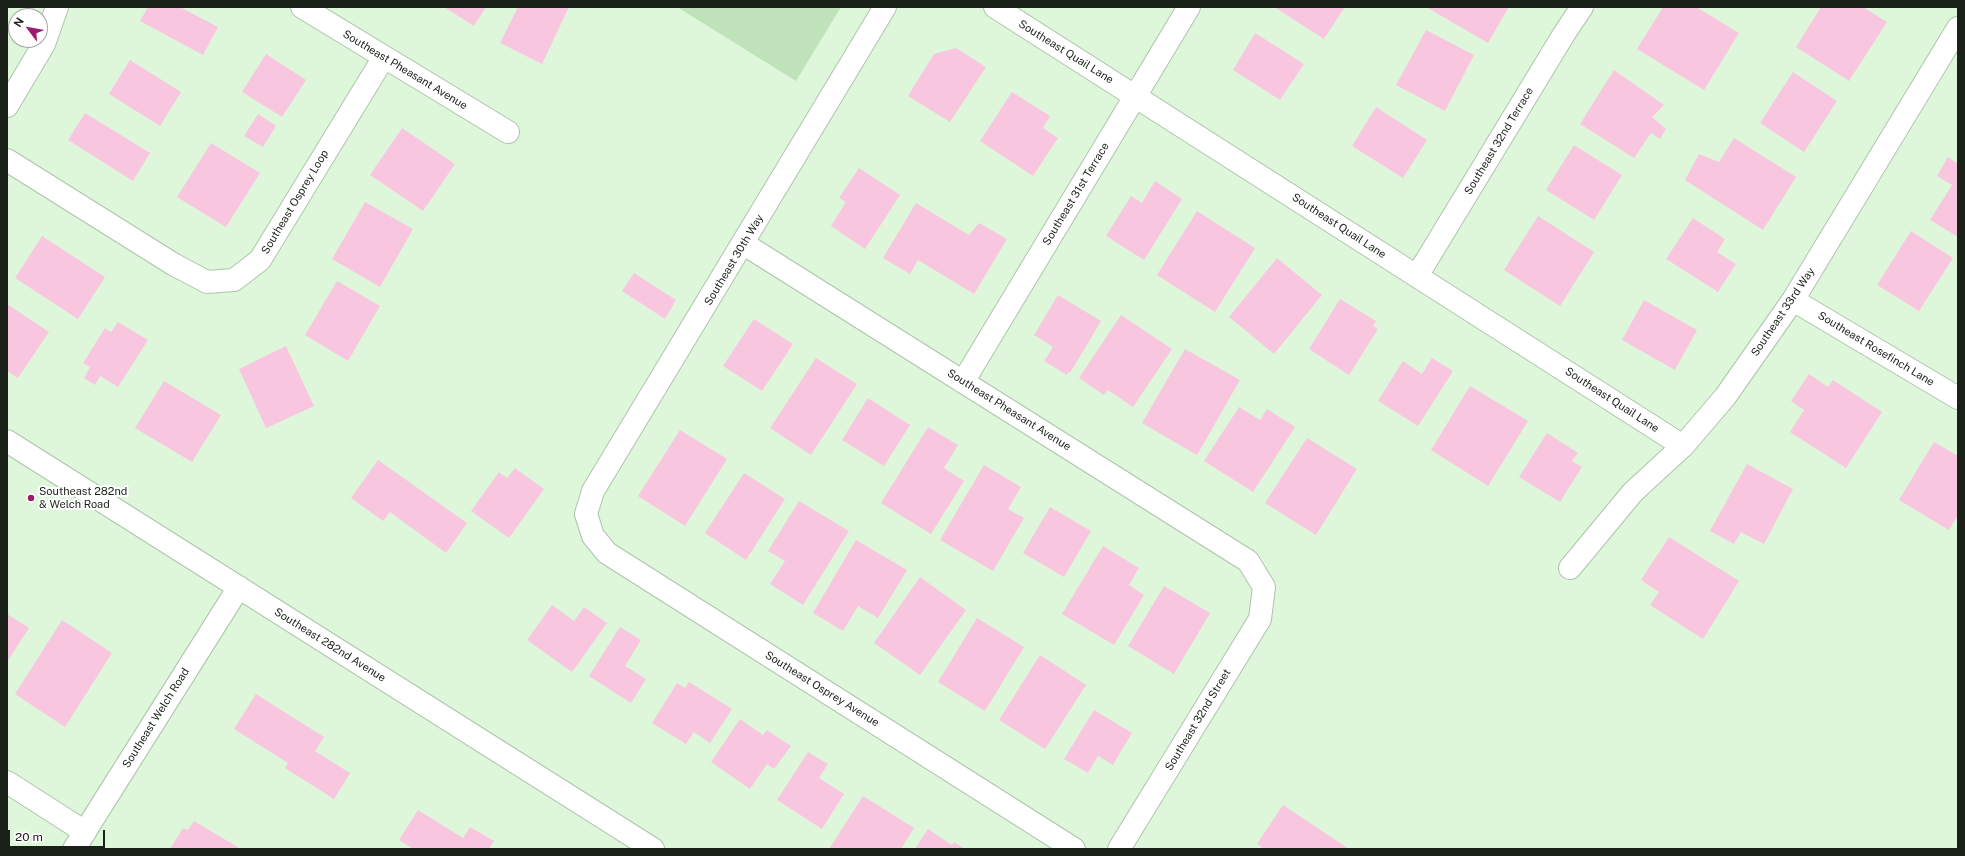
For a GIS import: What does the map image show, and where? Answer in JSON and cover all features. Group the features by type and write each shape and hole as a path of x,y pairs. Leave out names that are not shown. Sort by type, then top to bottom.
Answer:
{"street":[{"path":"7,106 44,44 57,7"},
{"name":"Southeast Pheasant Avenue","path":"302,7 508,132"},
{"name":"Southeast 30th Way","path":"586,514 593,491 744,244 885,7"},
{"name":"Southeast Quail Lane","path":"995,7 1683,446"},
{"name":"Southeast 31st Terrace","path":"963,382 1190,7"},
{"name":"Southeast 32nd Terrace","path":"1417,276 1564,34 1582,7"},
{"name":"Southeast 33rd Way","path":"1570,568 1633,492 1683,446 1725,397 1793,300 1958,28"},
{"name":"Southeast Osprey Loop","path":"7,160 173,264 207,282 234,280 260,260 384,57"},
{"name":"Southeast Pheasant Avenue","path":"744,244 1248,561 1264,587"},
{"name":"Southeast Rosefinch Lane","path":"1793,300 1958,398"},
{"name":"Southeast 282nd Avenue","path":"7,441 653,849"},
{"name":"Southeast Osprey Avenue","path":"586,514 593,536 606,553 1074,849"},
{"name":"Southeast Welch Road","path":"80,840 239,587"},
{"name":"Southeast 32nd Street","path":"1119,849 1260,619 1264,587"},
{"path":"7,782 80,840"}],"green space":[{"path":"677,7 841,7 796,81"}],"building":[{"path":"148,7 180,7 218,27 203,55 140,21"},
{"path":"444,7 486,7 474,26"},
{"path":"518,7 569,7 542,64 500,43"},
{"path":"1274,7 1345,7 1324,39"},
{"path":"1426,7 1509,7 1488,43"},
{"path":"1663,7 1696,7 1739,33 1704,90 1637,49"},
{"path":"1821,7 1863,7 1887,22 1849,81 1796,47"},
{"path":"1426,30 1474,55 1445,111 1396,85"},
{"path":"1255,33 1304,64 1280,100 1233,70"},
{"path":"956,48 986,67 950,122 908,96 934,54"},
{"path":"266,54 306,80 282,117 242,92"},
{"path":"130,60 181,92 160,126 109,94"},
{"path":"1614,70 1664,105 1652,117 1666,129 1660,139 1651,133 1634,158 1580,124"},
{"path":"1793,72 1837,101 1804,152 1760,123"},
{"path":"1012,92 1050,116 1043,128 1058,138 1033,176 980,141"},
{"path":"1376,107 1427,140 1403,178 1352,146"},
{"path":"85,113 150,153 133,181 68,140"},
{"path":"258,114 276,126 263,147 244,136"},
{"path":"402,128 455,164 423,211 370,175"},
{"path":"1734,138 1796,177 1763,230 1685,180 1699,154 1719,162"},
{"path":"211,143 260,173 226,227 177,197"},
{"path":"1574,145 1622,175 1594,220 1546,190"},
{"path":"1948,157 1958,164 1958,237 1930,220 1952,185 1937,176"},
{"path":"859,168 900,195 865,249 831,226 846,202 839,198"},
{"path":"1155,181 1182,199 1144,260 1106,236 1131,196 1142,203"},
{"path":"365,202 413,229 380,287 332,259"},
{"path":"916,203 969,235 979,223 1007,239 974,294 918,260 910,274 883,258"},
{"path":"1197,211 1255,248 1215,312 1157,275"},
{"path":"1538,216 1594,252 1560,306 1504,270"},
{"path":"1693,218 1725,239 1717,252 1736,264 1718,292 1666,259"},
{"path":"1911,231 1953,258 1919,311 1877,285"},
{"path":"42,236 105,277 78,319 15,278"},
{"path":"1277,258 1322,295 1274,354 1229,317"},
{"path":"634,273 676,300 665,319 622,291"},
{"path":"337,281 380,306 348,361 305,335"},
{"path":"1058,295 1101,321 1070,373 1068,372 1067,375 1044,361 1053,347 1034,335"},
{"path":"1340,299 1376,321 1373,326 1378,329 1349,375 1309,349"},
{"path":"1644,300 1697,330 1675,370 1622,340"},
{"path":"7,304 49,332 18,378 7,371"},
{"path":"1121,315 1172,349 1133,407 1108,390 1104,395 1079,378"},
{"path":"754,319 793,344 762,391 723,366"},
{"path":"118,322 148,340 118,387 100,376 95,385 84,378 90,367 83,363 105,328 111,332"},
{"path":"286,346 314,406 266,428 239,369"},
{"path":"1185,349 1240,380 1197,455 1142,423"},
{"path":"816,358 857,384 811,455 770,428"},
{"path":"1432,358 1453,371 1418,426 1378,401 1403,361 1422,374"},
{"path":"1809,374 1828,387 1833,380 1882,412 1846,468 1790,432 1804,410 1791,401"},
{"path":"164,381 221,415 192,462 135,428"},
{"path":"1470,386 1528,421 1488,486 1431,450"},
{"path":"868,398 910,425 884,466 842,440"},
{"path":"1239,407 1260,420 1267,409 1295,427 1253,492 1204,461"},
{"path":"928,427 958,445 944,468 964,481 931,534 881,503"},
{"path":"680,430 727,459 685,526 638,496"},
{"path":"1547,433 1578,453 1572,461 1582,467 1560,502 1519,477"},
{"path":"1307,438 1357,469 1316,535 1265,503"},
{"path":"1934,442 1958,456 1958,515 1949,530 1899,500"},
{"path":"378,460 467,523 446,553 390,512 383,521 351,498"},
{"path":"1747,464 1793,489 1764,544 1741,532 1734,544 1710,531"},
{"path":"984,465 1021,487 1008,509 1024,518 993,571 940,540"},
{"path":"515,468 544,489 509,538 471,511 499,472 507,478"},
{"path":"744,473 785,499 746,560 705,533"},
{"path":"799,501 849,531 803,605 770,584 785,561 768,551"},
{"path":"1050,507 1091,531 1064,577 1023,553"},
{"path":"1669,537 1739,581 1703,639 1650,605 1659,592 1641,580"},
{"path":"856,540 907,570 878,618 858,606 843,631 813,613"},
{"path":"1103,546 1139,568 1129,585 1144,595 1114,645 1062,614"},
{"path":"920,577 966,610 920,675 874,643"},
{"path":"1164,586 1210,613 1174,674 1128,646"},
{"path":"552,605 574,621 584,607 607,623 572,672 527,640"},
{"path":"7,614 29,628 7,662"},
{"path":"977,618 1024,647 985,711 938,682"},
{"path":"62,620 112,653 65,727 15,694"},
{"path":"620,627 641,640 625,666 646,679 631,703 589,676"},
{"path":"1040,655 1086,685 1045,749 999,720"},
{"path":"689,682 732,709 710,743 694,732 686,744 652,723 677,683 685,688"},
{"path":"256,694 324,737 315,751 350,773 334,799 285,768 288,763 234,729"},
{"path":"1094,710 1132,733 1113,765 1098,756 1088,773 1064,759"},
{"path":"740,719 763,735 767,730 791,746 774,769 767,764 750,789 711,762"},
{"path":"808,752 828,764 819,778 844,794 822,829 777,800"},
{"path":"863,796 914,828 901,849 829,849"},
{"path":"1283,805 1349,849 1264,849 1257,844"},
{"path":"418,810 463,838 470,827 494,841 489,849 413,849 399,840"},
{"path":"194,821 241,849 170,849 183,828 188,830"},
{"path":"928,829 952,845 954,842 965,849 915,849"}],"place":[{"name":"Southeast 282nd & Welch Road","path":"31,498"}]}
